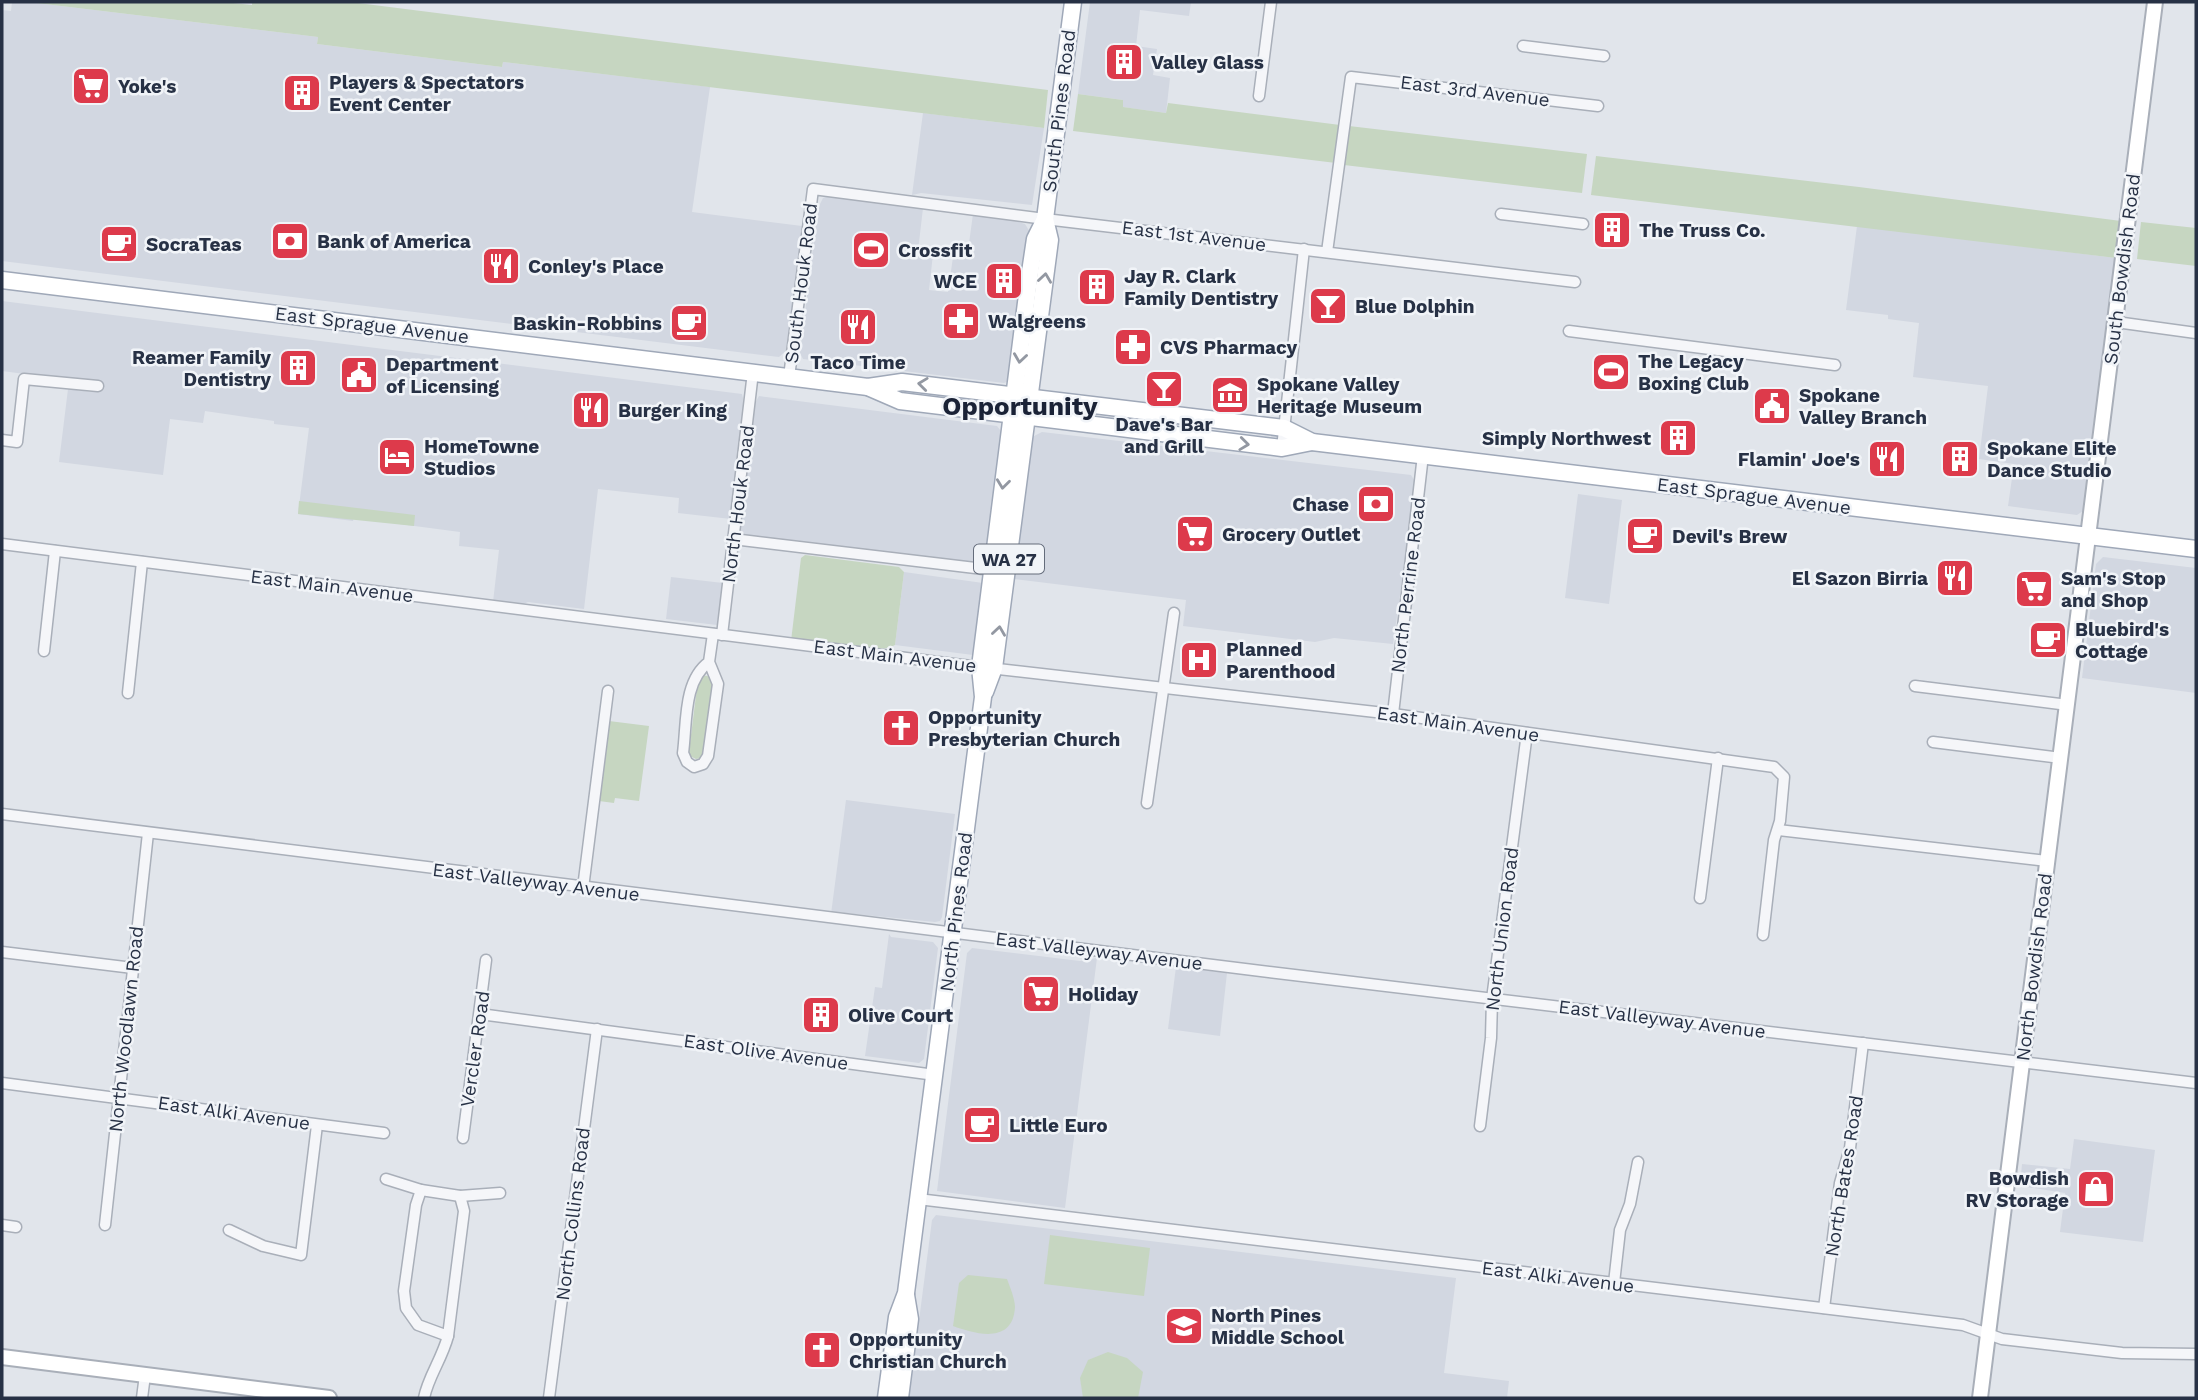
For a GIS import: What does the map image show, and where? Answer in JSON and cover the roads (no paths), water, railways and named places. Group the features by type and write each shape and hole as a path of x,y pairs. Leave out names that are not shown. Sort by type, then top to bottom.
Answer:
{"main road":[{"name":"South Pines Road","path":"1019,417 1050,240 1045,219 1073,2"},
{"name":"East Sprague Avenue","path":"2,280 868,387 902,382 1284,428 1312,442"},
{"name":"East Sprague Avenue","path":"868,387 900,401 1019,417 1282,449 1312,442 2196,549"},
{"name":"North Pines Road","path":"987,667 992,570 1019,417"},
{"name":"North Pines Road","path":"886,1398 897,1317 906,1293 1019,417"},
{"name":"North Pines Road","path":"900,1398 910,1319 906,1293"}],"street":[{"path":"1259,96 1271,2"},
{"name":"South Bowdish Road","path":"2090,536 2155,2"},
{"path":"1524,46 1604,55"},
{"name":"East 3rd Avenue","path":"1327,252 1351,77 1598,106"},
{"name":"East 1st Avenue","path":"813,189 1575,282"},
{"name":"South Houk Road","path":"789,377 813,189"},
{"path":"1501,214 1583,224"},
{"path":"1282,449 1304,249"},
{"path":"2116,322 2196,333"},
{"path":"1569,331 1836,365"},
{"name":"North Houk Road","path":"709,662 718,635 733,539 753,372"},
{"path":"2,440 18,442 24,379 98,386"},
{"name":"North Perrine Road","path":"1393,714 1423,455"},
{"name":"North Bowdish Road","path":"1980,1398 2090,536"},
{"path":"733,539 992,570"},
{"name":"East Main Avenue","path":"2,544 718,635 1393,714 1774,767 1784,777 1778,830"},
{"path":"44,651 55,551"},
{"path":"128,693 142,562"},
{"path":"1147,803 1174,614"},
{"path":"709,662 718,684 710,744 708,757 703,764 694,767 687,762 683,753 692,682 698,670 709,662"},
{"path":"1915,687 2068,705"},
{"path":"583,888 608,691"},
{"name":"North Union Road","path":"1480,1126 1491,1038 1492,999 1527,733"},
{"path":"1933,742 2061,758"},
{"path":"1700,898 1717,758"},
{"name":"East Valleyway Avenue","path":"2,814 583,888 2196,1083"},
{"path":"1763,934 1774,840 1778,830 2047,861"},
{"name":"North Woodlawn Road","path":"105,1225 148,833"},
{"path":"2,952 134,968"},
{"name":"Vercler Road","path":"463,1138 486,960"},
{"name":"East Olive Avenue","path":"480,1014 934,1075"},
{"name":"North Collins Road","path":"550,1398 597,1029"},
{"name":"North Bates Road","path":"1824,1308 1840,1184 1850,1148 1863,1043"},
{"name":"East Alki Avenue","path":"2,1083 384,1133"},
{"path":"229,1230 263,1246 301,1255 317,1125"},
{"path":"1614,1283 1620,1230 1630,1204 1638,1161"},
{"path":"386,1180 421,1190 460,1196 500,1193"},
{"path":"421,1190 415,1205 404,1291 406,1308 418,1325 448,1336"},
{"path":"424,1398 443,1356 448,1336 464,1211 460,1196"},
{"name":"East Alki Avenue","path":"918,1199 1962,1325 2002,1339 2122,1353 2196,1354"},
{"path":"2,1225 16,1227"},
{"path":"2,1357 329,1398"},
{"path":"142,1398 145,1375"}],"place":[{"name":"Valley Glass","path":"1124,62"},
{"name":"Yoke's","path":"91,86"},
{"name":"Players & Spectators Event Center","path":"302,93"},
{"name":"The Truss Co.","path":"1612,230"},
{"name":"Bank of America","path":"290,241"},
{"name":"SocraTeas","path":"119,244"},
{"name":"Crossfit","path":"871,250"},
{"name":"Conley's Place","path":"501,266"},
{"name":"WCE","path":"1004,281"},
{"name":"Jay R. Clark Family Dentistry","path":"1097,287"},
{"name":"Blue Dolphin","path":"1328,306"},
{"name":"Walgreens","path":"961,321"},
{"name":"Baskin-Robbins","path":"689,323"},
{"name":"Taco Time","path":"858,327"},
{"name":"CVS Pharmacy","path":"1133,347"},
{"name":"Reamer Family Dentistry","path":"298,368"},
{"name":"The Legacy Boxing Club","path":"1611,372"},
{"name":"Department of Licensing","path":"359,375"},
{"name":"Dave's Bar and Grill","path":"1164,389"},
{"name":"Spokane Valley Heritage Museum","path":"1230,395"},
{"name":"Spokane Valley Branch","path":"1772,406"},
{"name":"Burger King","path":"591,410"},
{"name":"Simply Northwest","path":"1678,438"},
{"name":"HomeTowne Studios","path":"397,457"},
{"name":"Flamin' Joe's","path":"1887,459"},
{"name":"Spokane Elite Dance Studio","path":"1960,459"},
{"name":"Chase","path":"1376,504"},
{"name":"Grocery Outlet","path":"1195,534"},
{"name":"Devil's Brew","path":"1645,536"},
{"name":"El Sazon Birria","path":"1955,578"},
{"name":"Sam's Stop and Shop","path":"2034,589"},
{"name":"Bluebird's Cottage","path":"2048,640"},
{"name":"Planned Parenthood","path":"1199,660"},
{"name":"Opportunity Presbyterian Church","path":"901,728"},
{"name":"Holiday","path":"1041,994"},
{"name":"Olive Court","path":"821,1015"},
{"name":"Little Euro","path":"982,1125"},
{"name":"Bowdish RV Storage","path":"2096,1189"},
{"name":"North Pines Middle School","path":"1184,1326"},
{"name":"Opportunity Christian Church","path":"822,1350"}],"district":[{"name":"Opportunity","path":"1020,406"}]}
